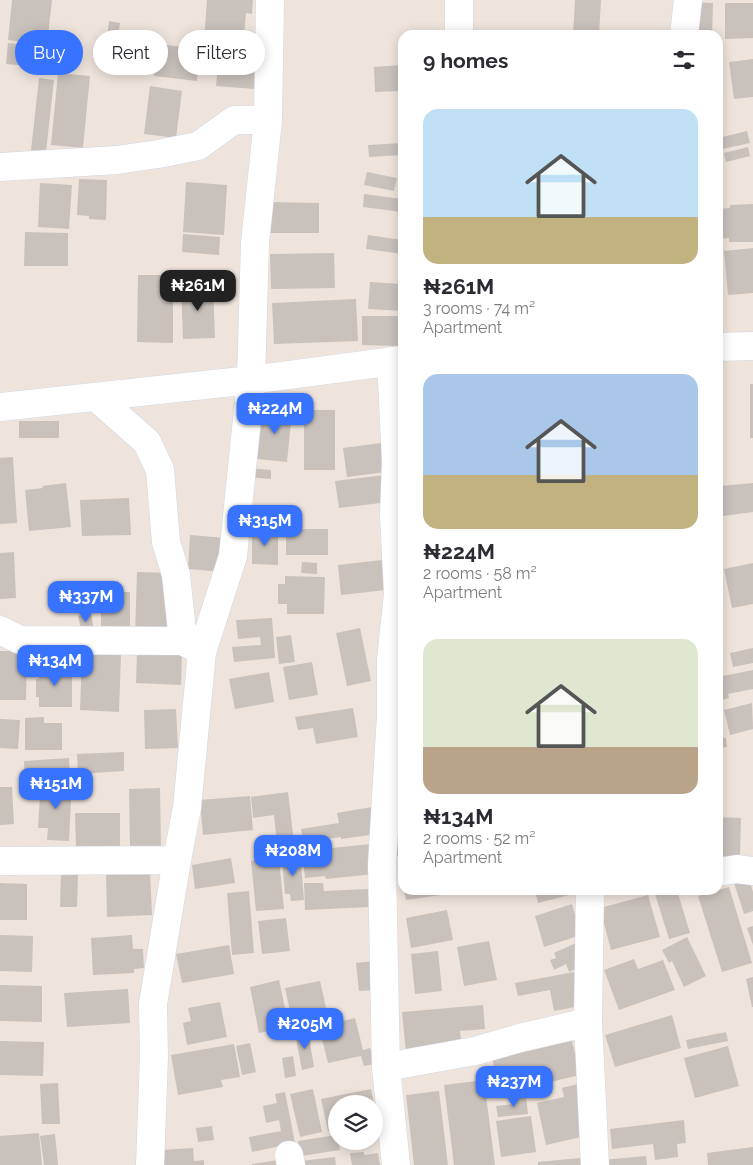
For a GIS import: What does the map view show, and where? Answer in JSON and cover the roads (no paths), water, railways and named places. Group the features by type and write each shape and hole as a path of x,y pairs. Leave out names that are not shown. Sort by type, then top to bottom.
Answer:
{"street":[{"path":"193,646 233,556 251,380 255,243 268,120 270,0"},
{"path":"459,0 459,30"},
{"path":"685,30 688,0"},
{"path":"0,167 117,160 158,154 198,146 234,120 268,120"},
{"path":"723,347 753,346"},
{"path":"0,407 98,398 397,361 394,516 398,594 391,659 391,715 382,865 386,1067 396,1165"},
{"path":"98,398 147,442 160,470 166,542 193,646 187,808 176,860 153,1004 154,1057 150,1165"},
{"path":"0,630 20,640 193,646"},
{"path":"0,861 176,860"},
{"path":"723,871 737,869 753,871"},
{"path":"593,895 588,1022 595,1165"},
{"path":"386,1067 475,1051 588,1022"}]}
